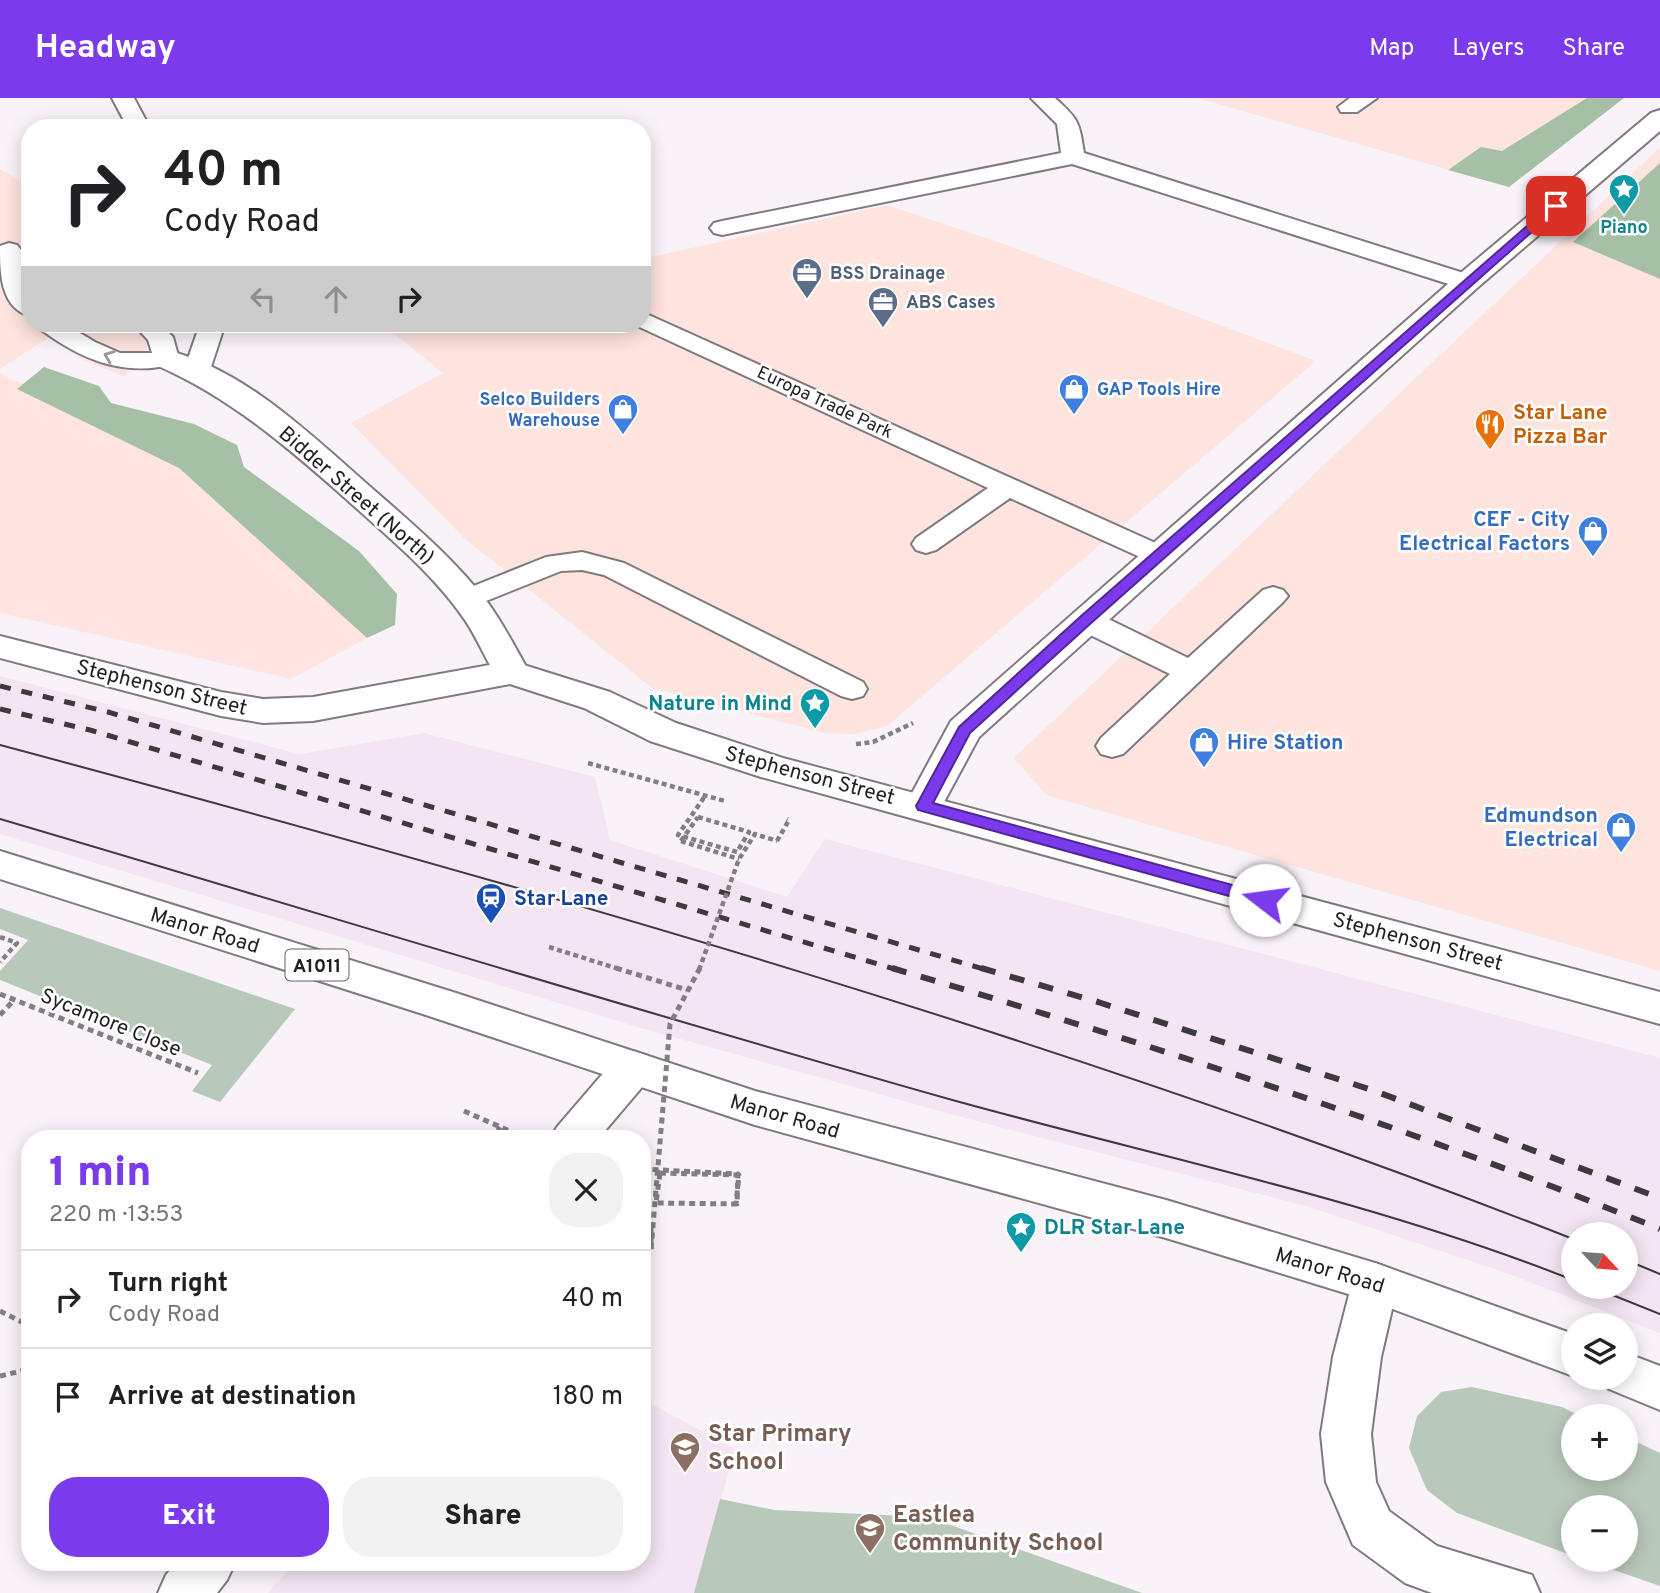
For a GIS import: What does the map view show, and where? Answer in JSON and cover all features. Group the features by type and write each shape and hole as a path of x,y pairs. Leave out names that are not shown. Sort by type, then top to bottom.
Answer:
{"main road":[{"path":"924,806 964,730 1466,282 1660,118"},
{"name":"Bidder Street (North)","path":"166,359 197,370 296,437 446,573 478,613 510,672"},
{"name":"Stephenson Street","path":"0,647 221,704 263,711 313,709 510,672 597,700 676,736 774,768 924,806 1660,1008"},
{"name":"Manor Road","path":"0,864 792,1119 1166,1219 1376,1283 1561,1351"},
{"path":"580,1130 633,1068"},
{"path":"1376,1283 1357,1357 1346,1434 1351,1482 1371,1528 1423,1566 1514,1593"},
{"path":"1638,1379 1660,1388"},
{"path":"184,1593 202,1571"}],"lane":[{"path":"123,98 134,119"},
{"path":"1042,98 1068,122 1073,157"},
{"path":"722,228 1073,157 1466,282"},
{"path":"13,250 5,264 16,295 21,300"},
{"name":"Europa Trade Park","path":"651,322 1161,556"},
{"path":"62,333 78,344 127,362 166,359 160,337 155,333"},
{"path":"197,370 213,333"},
{"path":"926,544 1009,486"},
{"path":"466,600 556,563 582,561 614,569 852,689"},
{"path":"1112,746 1273,596"},
{"path":"1085,620 1191,672"}],"path":[{"path":"856,744 873,742 915,722"},
{"path":"589,763 705,796 678,835 690,838 737,852 749,832 698,817 687,833 681,841 738,859"},
{"path":"656,1203 670,1024 701,966 738,859 755,834 777,841 789,820"},
{"path":"0,936 17,943 0,961"},
{"path":"549,947 687,990"},
{"name":"Sycamore Close","path":"0,994 198,1073"},
{"name":"Sycamore Close","path":"0,1015 14,1000"},
{"path":"464,1111 507,1130"},
{"path":"651,1170 738,1175"},
{"path":"651,1249 660,1173 738,1175"},
{"path":"737,1194 738,1175"},
{"path":"737,1194 738,1175"},
{"path":"656,1203 736,1204"},
{"path":"656,1203 736,1204"},
{"path":"651,1227 651,1249"},
{"path":"0,1311 21,1322"},
{"path":"0,1376 21,1371"}],"shaded area":[{"path":"1197,98 1624,98 1509,187"},
{"path":"1660,147 1660,971 1046,795 1014,758"},
{"path":"0,169 21,182 21,333 167,333 138,356 125,377 84,360 48,338 0,369"},
{"path":"887,205 1004,244 1316,361 887,726 854,734 824,733 652,688 464,538 351,423 443,373 393,333 651,333 651,257"},
{"path":"0,374 216,468 367,638 291,679 0,613"},
{"path":"0,676 299,754 424,733 595,777 610,840 787,897 825,839 1660,1058 1660,1333 1638,1324 1638,1313 1609,1313 1573,1299 1638,1299 1638,1222 1561,1222 1561,1294 1509,1274 1306,1206 965,1118 641,1028 0,834"},
{"path":"651,1404 735,1449 721,1499 774,1510 928,1517 1142,1593 268,1593 287,1571 651,1571"}],"green space":[{"path":"1587,98 1624,98 1509,187 1448,170 1481,147 1502,151"},
{"path":"1660,163 1660,279 1573,242"},
{"path":"44,367 99,386 111,403 194,424 237,445 244,467 359,551 397,594 395,625 367,638 179,468 17,389"},
{"path":"0,908 295,1009 220,1102 192,1091 212,1065 0,980 0,971 28,940 0,929"},
{"path":"1472,1387 1561,1407 1561,1481 1638,1481 1638,1443 1660,1453 1660,1586 1620,1572 1638,1572 1638,1495 1561,1495 1561,1552 1457,1513 1427,1490 1409,1448 1417,1416 1441,1392"},
{"name":"Eastlea Community School","path":"720,1499 774,1510 928,1517 1142,1593 694,1593"}],"tram line":[{"path":"0,745 398,854 794,970 1186,1097 1561,1234"},
{"path":"0,819 836,1067 1344,1204 1498,1252 1561,1276"},
{"path":"1638,1265 1660,1274"},
{"path":"1622,1299 1660,1314"}],"railway":[{"path":"0,686 108,712 987,970"},
{"path":"0,709 90,730 898,970"},
{"path":"892,968 1279,1089 1471,1156 1660,1229"},
{"path":"981,968 1098,1002 1372,1090 1660,1198"}],"place":[{"name":"Piano","path":"1624,216"},
{"name":"BSS Drainage","path":"807,300"},
{"name":"ABS Cases","path":"883,329"},
{"name":"GAP Tools Hire","path":"1074,416"},
{"name":"Selco Builders Warehouse","path":"623,436"},
{"name":"Star Lane Pizza Bar","path":"1490,451"},
{"name":"CEF - City Electrical Factors","path":"1593,558"},
{"name":"Nature in Mind","path":"815,730"},
{"name":"Hire Station","path":"1204,769"},
{"name":"Edmundson Electrical","path":"1621,854"},
{"name":"Star Lane","path":"491,925"},
{"name":"DLR Star Lane","path":"1021,1254"},
{"name":"Star Primary School","path":"685,1474"},
{"name":"Eastlea Community School","path":"870,1555"}],"route":[{"path":"1265,900 924,806 964,730 1085,620 1431,317 1466,282 1556,206"}]}
